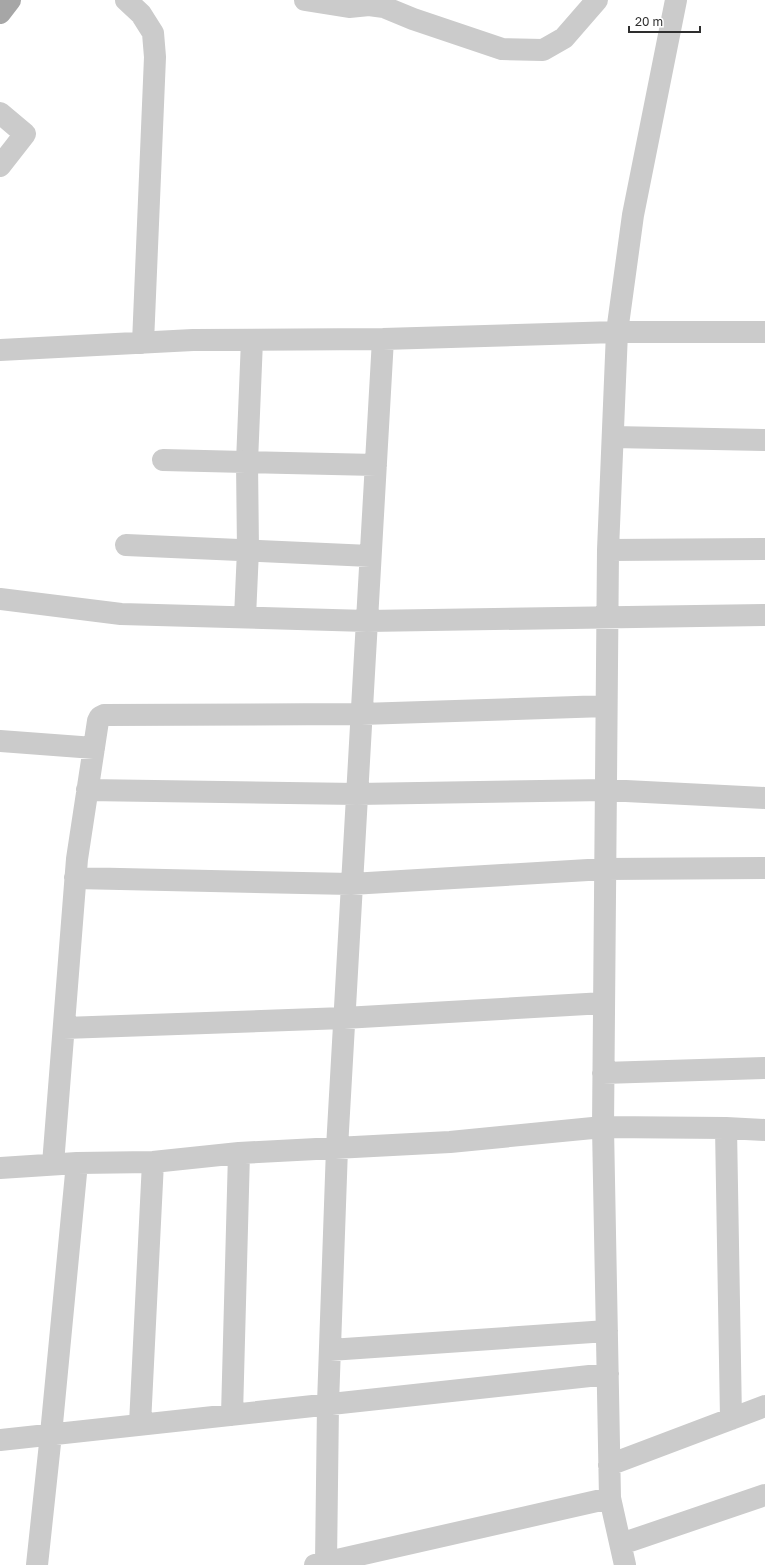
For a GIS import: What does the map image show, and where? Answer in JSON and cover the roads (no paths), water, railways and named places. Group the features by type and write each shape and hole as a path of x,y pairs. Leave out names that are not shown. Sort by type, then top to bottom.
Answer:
{"main road":[{"path":"0,13 10,0"}],"street":[{"path":"126,0 141,14 153,34 155,57 143,343"},
{"path":"305,0 349,7 369,5 384,7 413,19 502,49 544,50 564,38 597,0"},
{"path":"625,1565 610,1498 603,1128 608,550 617,332 633,215 676,0"},
{"path":"0,113 25,134 0,166"},
{"path":"0,350 143,343 252,340 383,339 617,332 765,332"},
{"path":"383,339 337,1148 321,1564 610,1498"},
{"path":"245,617 248,550 248,462 252,340"},
{"path":"613,436 765,440"},
{"path":"163,460 376,465"},
{"path":"126,545 370,556"},
{"path":"608,550 765,550"},
{"path":"0,599 121,614 367,621 765,615"},
{"path":"53,1164 76,878 87,790 98,721 100,717 104,715 361,714 606,706"},
{"path":"0,741 94,748"},
{"path":"87,790 357,794 606,790 765,798"},
{"path":"76,878 351,884 605,868 765,868"},
{"path":"64,1028 344,1018 604,1003"},
{"path":"603,1073 765,1068"},
{"path":"0,1168 77,1163 153,1162 239,1153 450,1142 603,1128 726,1128 765,1130"},
{"path":"726,1128 731,1419"},
{"path":"232,1415 239,1153"},
{"path":"140,1424 153,1162"},
{"path":"37,1565 77,1163"},
{"path":"330,1350 607,1331"},
{"path":"0,1440 608,1374"},
{"path":"609,1465 765,1406"},
{"path":"620,1544 765,1495"}]}
